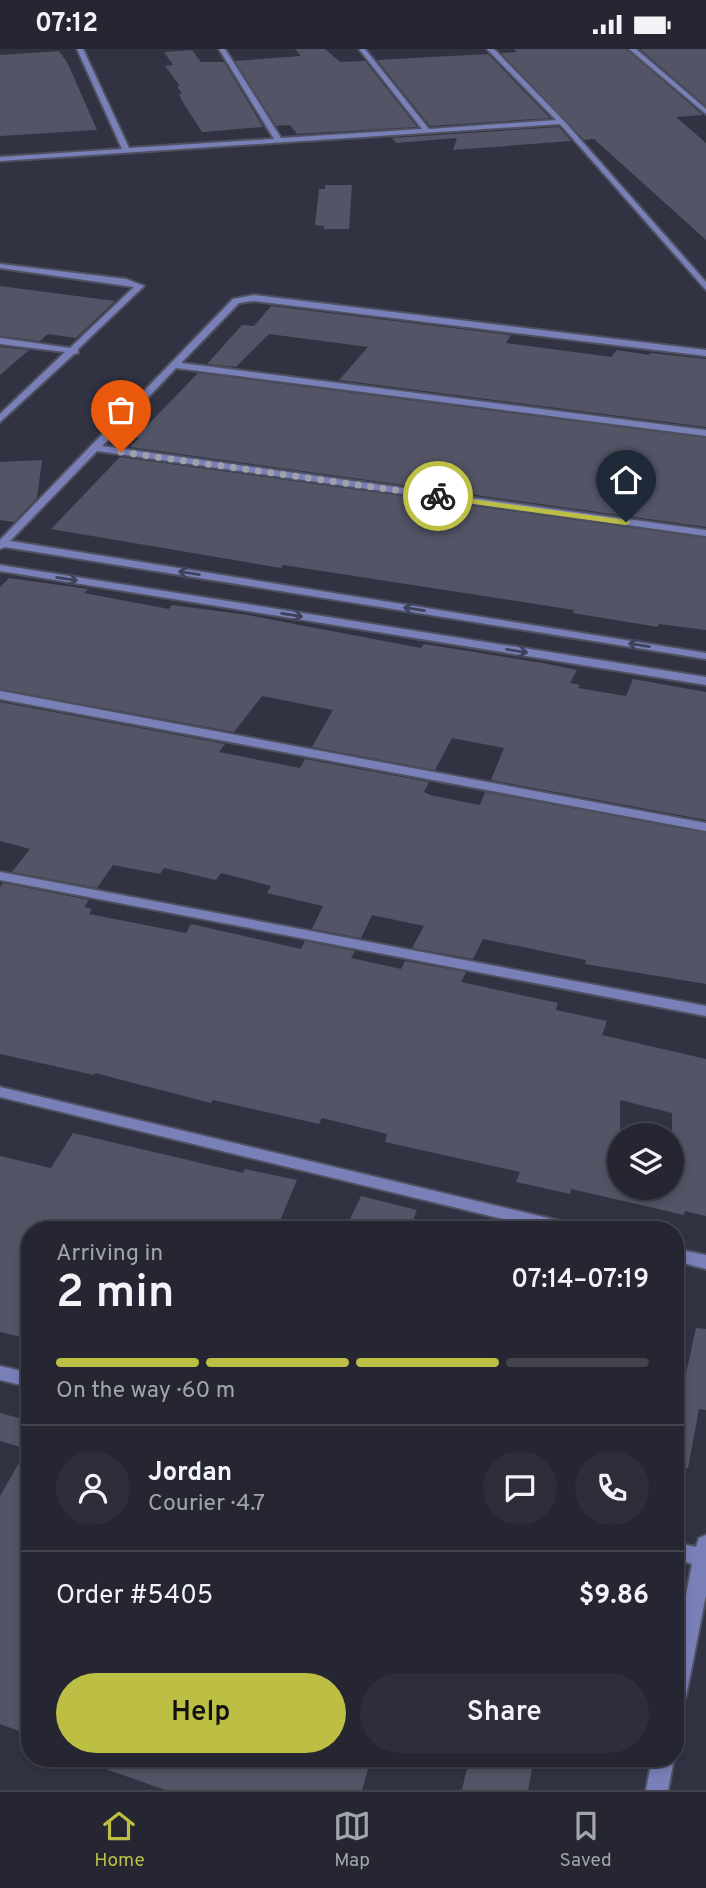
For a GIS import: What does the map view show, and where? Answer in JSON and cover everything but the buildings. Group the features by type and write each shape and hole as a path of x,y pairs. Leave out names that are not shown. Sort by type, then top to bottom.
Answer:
{"street":[{"path":"80,49 125,150"},
{"path":"222,49 278,139"},
{"path":"362,49 426,130"},
{"path":"489,49 562,122 706,287"},
{"path":"632,49 706,112"},
{"path":"0,159 562,122"},
{"path":"0,266 140,286 75,351 0,419"},
{"path":"1,544 232,302 254,298 706,353"},
{"path":"0,341 75,351"},
{"path":"174,365 706,433"},
{"path":"94,448 706,533"},
{"path":"1,544 706,656"},
{"path":"0,568 706,681"},
{"path":"0,695 706,827"},
{"path":"0,876 706,1011"},
{"path":"0,1092 536,1221"},
{"path":"684,1257 706,1262"},
{"path":"0,1373 21,1378"},
{"path":"684,1551 705,1551 684,1656"},
{"path":"657,1790 661,1767"}],"way so far":[{"path":"121,452 438,496"}],"route":[{"path":"438,496 626,522"}]}
